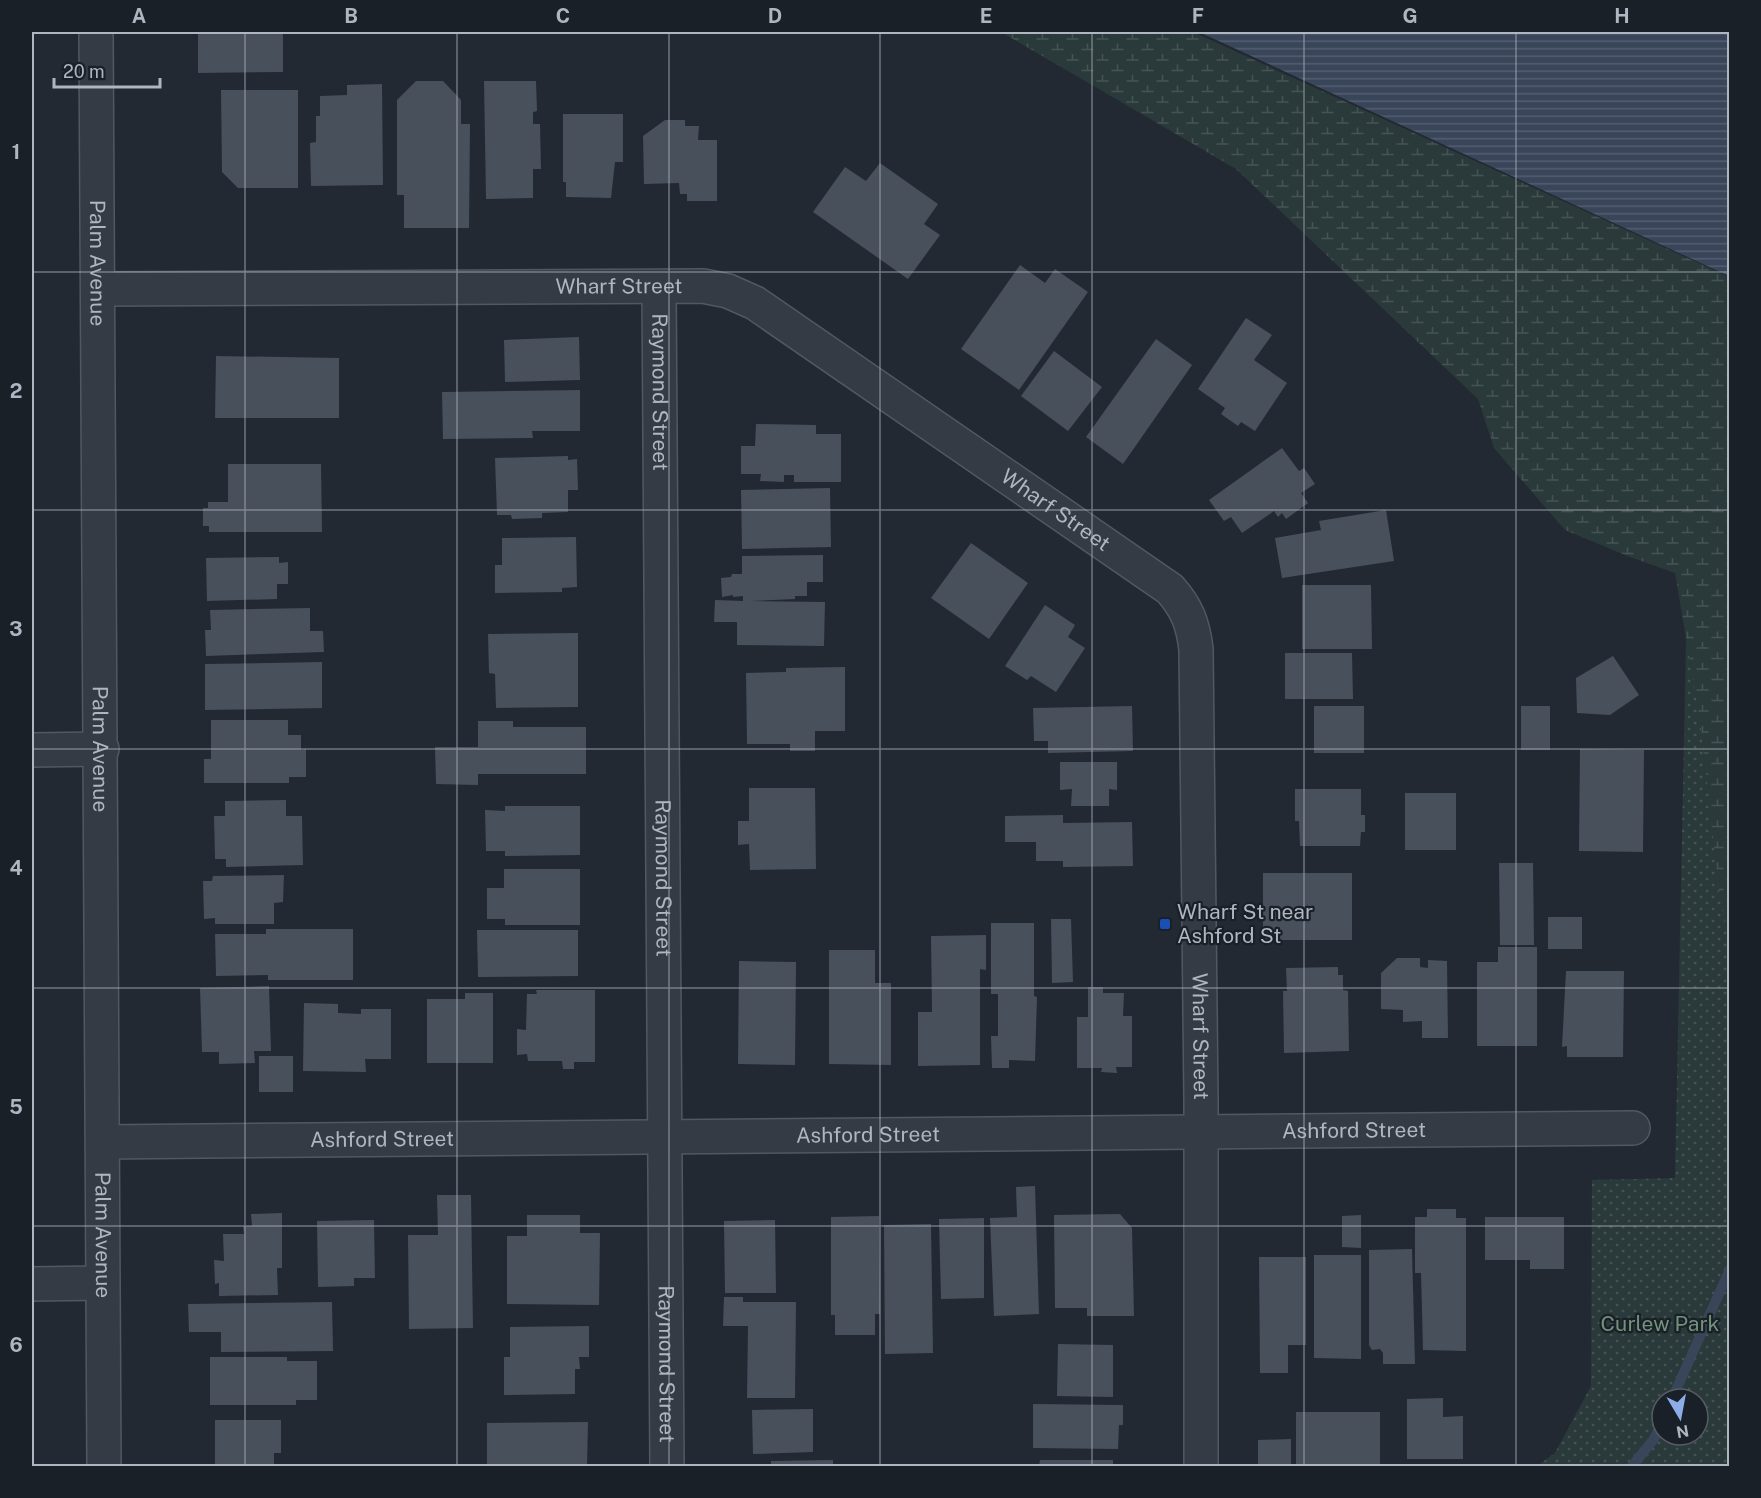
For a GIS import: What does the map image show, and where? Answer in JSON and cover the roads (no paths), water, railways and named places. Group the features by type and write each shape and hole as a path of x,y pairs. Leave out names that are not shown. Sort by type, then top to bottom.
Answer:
{"street":[{"name":"Palm Avenue","path":"96,32 102,749 104,1467"},
{"name":"Wharf Street","path":"99,289 703,286 728,291 755,303 1170,589 1186,606 1193,626 1197,649 1201,1467"},
{"name":"Raymond Street","path":"659,288 667,1467"},
{"path":"32,750 102,749"},
{"name":"Ashford Street","path":"103,1142 1633,1128"},
{"path":"32,1284 102,1283"}],"water":[{"path":"1199,32 1729,32 1729,276"}],"waterway":[{"path":"1677,1387 1730,1269"},
{"path":"1632,1466 1650,1444"}],"place":[{"name":"Wharf St near Ashford St","path":"1165,924"}],"park label":[{"name":"Curlew Park","path":"1660,1324"}]}
